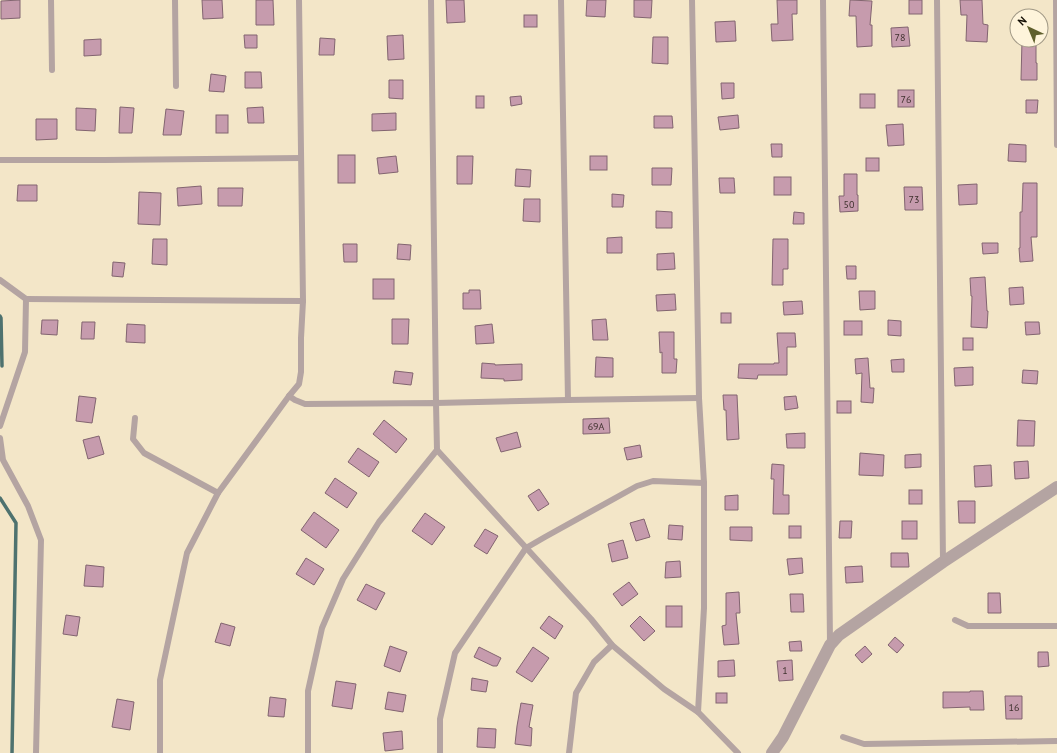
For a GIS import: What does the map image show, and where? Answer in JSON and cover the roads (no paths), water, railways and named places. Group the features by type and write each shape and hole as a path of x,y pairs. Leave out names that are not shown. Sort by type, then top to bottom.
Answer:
{"street":[{"path":"772,753 783,737 830,645 839,635 943,562 1057,487"}],"lane":[{"path":"51,0 52,70"},
{"path":"175,0 176,86"},
{"path":"160,753 160,680 188,553 218,493 299,384 301,372 303,302 299,0"},
{"path":"308,753 308,691 322,628 343,579 379,522 437,450 431,0"},
{"path":"561,0 568,400"},
{"path":"692,0 699,398 704,483 704,608 698,712"},
{"path":"823,0 830,645"},
{"path":"937,0 943,562"},
{"path":"1056,0 1057,145"},
{"path":"0,160 302,158"},
{"path":"0,280 26,299 303,302"},
{"path":"0,426 25,352 26,299"},
{"path":"289,396 305,404 699,398"},
{"path":"135,418 133,439 144,453 218,493"},
{"path":"0,438 3,460 28,506 41,540 36,753"},
{"path":"437,450 612,644 664,689 698,712 738,753"},
{"path":"440,753 440,719 455,653 526,548 637,486 653,481 704,483"},
{"path":"955,620 968,626 1057,626"},
{"path":"569,753 576,693 594,662 612,644"},
{"path":"842,737 864,744 1057,741"}],"waterway":[{"path":"0,316 2,366"},
{"path":"0,498 16,523 12,753"}]}
